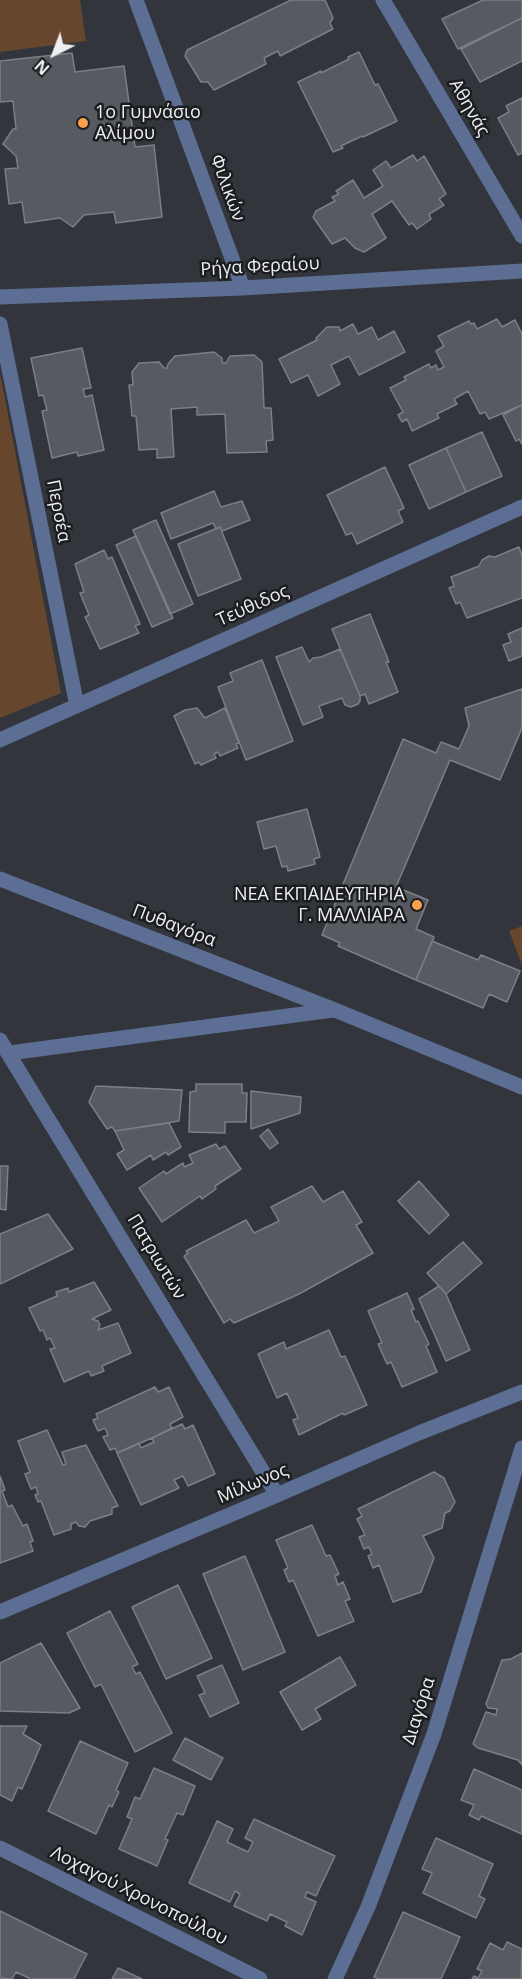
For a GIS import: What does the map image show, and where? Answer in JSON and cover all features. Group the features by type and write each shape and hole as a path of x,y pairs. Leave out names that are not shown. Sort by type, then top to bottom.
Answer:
{"street":[{"name":"Φιλικών","path":"136,0 243,288"},
{"name":"Αθηνάς","path":"383,0 522,237"},
{"name":"Ρήγα Φεραίου","path":"0,297 243,288 522,271"},
{"name":"Περσέα","path":"0,324 77,706"},
{"name":"Τεύθιδος","path":"0,740 522,507"},
{"name":"Πυθαγόρα","path":"0,879 335,1010 522,1087"},
{"name":"Πυθαγόρα","path":"9,1053 335,1010"},
{"name":"Πατριωτών","path":"0,1040 277,1495"},
{"name":"Μίλωνος","path":"0,1612 419,1433 522,1392"},
{"name":"Διαγόρα","path":"335,1979 368,1907 434,1734 522,1448"},
{"name":"Λοχαγού Χρονοπούλου","path":"0,1848 260,1979"}],"shaded area":[{"path":"0,0 80,0 86,41 0,52"},
{"path":"0,372 61,693 0,718"},
{"path":"522,926 522,965 509,931"}],"building":[{"path":"291,0 325,0 333,18 330,23 333,29 280,56 278,51 264,58 266,64 214,90 208,82 201,82 185,56 187,50"},
{"path":"483,0 522,0 522,18 458,49 442,19"},
{"path":"522,18 522,61 480,82 461,49"},
{"path":"359,52 375,85 378,84 397,121 341,146 343,148 333,152 298,82 321,71 321,73"},
{"path":"72,53 75,72 124,66 135,147 154,145 162,217 116,223 114,212 84,215 73,227 60,218 25,223 22,202 9,204 5,169 18,168 16,156 3,144 13,129 16,129 13,101 0,102 0,61"},
{"path":"522,98 522,153 518,155 498,118 509,112 506,106"},
{"path":"413,155 417,161 424,156 446,194 439,199 444,205 429,214 431,219 417,229 412,223 409,225 392,201 372,214 386,238 364,252 355,248 345,238 332,244 313,217 316,211 335,201 332,197 339,194 336,191 353,180 364,198 383,186 373,170 386,161 391,168"},
{"path":"497,319 502,327 515,320 522,334 522,405 489,419 485,412 480,414 468,391 454,399 457,404 437,414 439,418 412,431 407,419 402,422 398,415 403,412 390,388 406,380 404,377 429,364 431,368 436,365 438,370 444,367 436,351 444,346 438,336 469,321 471,324 474,323 477,329"},
{"path":"353,324 358,334 372,327 378,340 394,331 405,352 359,375 349,356 331,365 340,384 318,396 308,375 291,383 279,359 317,340 316,338 327,327 339,327 340,331"},
{"path":"82,348 91,388 83,389 85,397 92,395 104,450 78,456 77,452 52,458 42,411 47,410 43,395 39,396 31,358"},
{"path":"214,352 222,358 222,363 226,363 230,356 254,355 262,362 264,408 271,408 273,440 266,441 267,452 227,453 225,414 197,415 197,407 171,409 174,457 157,458 157,449 139,450 136,416 132,416 129,385 133,385 132,372 139,363 159,362 167,368 175,356"},
{"path":"522,405 522,444 519,439 516,441 503,415"},
{"path":"482,432 502,476 466,492 446,448"},
{"path":"446,448 466,492 429,509 409,465"},
{"path":"385,467 404,508 398,511 403,522 357,544 352,533 346,535 327,495"},
{"path":"214,491 221,507 242,501 250,520 222,531 220,527 216,529 213,523 171,539 161,513"},
{"path":"156,520 193,604 170,614 133,530"},
{"path":"220,527 241,579 198,596 178,544"},
{"path":"136,536 173,618 152,627 116,545"},
{"path":"519,547 522,556 522,598 467,618 460,602 456,604 449,588 454,586 451,577 479,566 482,560 489,556 495,557"},
{"path":"104,550 108,559 112,557 140,624 135,626 139,633 100,649 85,617 89,615 80,593 84,592 75,564"},
{"path":"370,614 398,692 369,704 365,694 360,696 332,629"},
{"path":"522,628 522,656 509,661 503,645 511,642 508,634"},
{"path":"302,647 309,662 313,658 340,649 360,696 358,704 351,707 345,705 342,698 319,706 323,717 303,725 276,657"},
{"path":"262,660 293,741 246,760 218,687 233,681 230,673"},
{"path":"522,689 522,728 500,780 450,760 396,887 428,900 416,929 434,937 416,980 338,946 340,943 322,935 403,739 436,753 441,742 459,749 469,726 465,708"},
{"path":"197,708 205,718 225,708 239,743 236,744 238,748 220,756 218,752 214,754 216,758 201,765 199,762 195,764 174,716 185,710"},
{"path":"307,809 320,857 314,859 315,864 288,871 287,866 282,867 276,846 264,849 257,822"},
{"path":"432,941 478,960 481,955 520,971 507,1002 489,994 483,1008 416,980"},
{"path":"196,1084 242,1084 242,1093 247,1093 246,1122 225,1122 225,1133 189,1132 190,1092 196,1091"},
{"path":"96,1086 182,1090 179,1121 115,1131 112,1127 107,1129 89,1102"},
{"path":"251,1091 301,1097 300,1113 251,1129"},
{"path":"169,1123 181,1147 153,1160 151,1155 127,1170 117,1154 124,1150 115,1131"},
{"path":"268,1129 278,1143 270,1149 260,1136"},
{"path":"216,1144 219,1149 225,1146 241,1169 215,1186 216,1189 202,1199 200,1196 162,1222 139,1188 164,1171 166,1174 183,1163 184,1167 193,1163 189,1155"},
{"path":"0,1166 8,1166 6,1210 0,1209"},
{"path":"419,1181 449,1215 429,1234 398,1201"},
{"path":"312,1186 323,1202 343,1191 362,1222 356,1225 373,1253 299,1294 234,1323 230,1319 224,1323 184,1256 188,1253 186,1251 246,1220 254,1233 279,1221 271,1207"},
{"path":"48,1214 73,1249 0,1284 0,1234"},
{"path":"463,1242 482,1263 446,1294 427,1273"},
{"path":"94,1282 111,1310 92,1319 98,1321 100,1325 98,1330 118,1323 131,1353 102,1366 104,1371 91,1376 89,1371 64,1382 50,1349 55,1348 50,1338 47,1340 43,1330 40,1331 29,1308 57,1296 56,1292 68,1288 69,1292"},
{"path":"439,1286 446,1294 470,1350 446,1361 419,1299"},
{"path":"407,1293 414,1309 411,1310 416,1322 418,1321 429,1344 426,1346 437,1372 402,1387 391,1362 387,1364 378,1344 382,1343 368,1311"},
{"path":"329,1330 341,1357 345,1356 367,1405 344,1415 343,1413 299,1435 293,1420 298,1418 287,1393 277,1398 258,1354 284,1342 286,1349"},
{"path":"155,1387 158,1392 169,1387 183,1417 170,1424 172,1428 152,1438 117,1453 115,1448 110,1450 103,1437 108,1435 105,1428 98,1431 93,1420 98,1418 96,1414"},
{"path":"182,1424 185,1429 193,1425 215,1474 188,1486 183,1476 174,1480 179,1488 141,1505 117,1453 139,1443 141,1448 154,1442 152,1438"},
{"path":"47,1430 63,1465 66,1464 62,1452 86,1445 118,1506 112,1508 112,1514 90,1521 85,1527 79,1526 76,1522 71,1524 71,1529 54,1535 41,1501 38,1502 35,1495 38,1494 36,1487 31,1489 25,1474 30,1472 18,1441"},
{"path":"434,1472 444,1478 455,1502 450,1511 445,1513 442,1528 423,1536 434,1558 421,1592 393,1602 379,1565 373,1568 368,1556 372,1554 369,1547 364,1549 359,1537 365,1535 357,1519 362,1516 358,1509"},
{"path":"0,1476 5,1490 2,1491 8,1507 12,1505 23,1526 27,1524 33,1541 30,1542 33,1551 0,1563"},
{"path":"312,1525 326,1556 330,1555 339,1574 335,1576 338,1585 343,1582 350,1599 345,1601 354,1621 318,1636 293,1580 289,1582 284,1570 288,1568 276,1540"},
{"path":"245,1556 285,1652 243,1670 203,1574"},
{"path":"178,1585 212,1658 166,1679 132,1607"},
{"path":"110,1611 138,1664 132,1667 136,1674 140,1672 172,1733 135,1752 101,1684 95,1687 67,1633"},
{"path":"41,1643 80,1708 69,1713 0,1711 0,1663"},
{"path":"522,1653 522,1765 518,1760 478,1748 473,1744 486,1712 496,1715 497,1709 488,1708 486,1704 502,1660 511,1659"},
{"path":"340,1657 356,1685 315,1709 321,1719 302,1730 280,1692"},
{"path":"222,1665 239,1703 210,1717 199,1695 205,1693 197,1676"},
{"path":"0,1726 27,1726 23,1734 41,1745 22,1789 18,1787 12,1801 0,1795"},
{"path":"185,1738 223,1758 211,1780 173,1760"},
{"path":"80,1741 128,1763 116,1790 119,1792 112,1807 109,1805 96,1834 48,1811"},
{"path":"154,1768 195,1786 183,1815 177,1813 165,1839 168,1840 157,1866 119,1849 132,1819 127,1817 135,1797 140,1799"},
{"path":"474,1769 522,1790 522,1834 481,1816 479,1820 469,1815 474,1805 461,1800"},
{"path":"254,1819 335,1856 316,1896 307,1892 305,1897 316,1902 302,1935 285,1926 287,1922 270,1914 267,1921 234,1906 240,1894 235,1891 230,1902 189,1883 217,1821 233,1829 227,1842 248,1852 253,1842 245,1838"},
{"path":"436,1838 493,1864 479,1896 485,1899 476,1918 423,1893 432,1873 422,1869"},
{"path":"0,1911 87,1954 74,1979 31,1979 16,1972 12,1979 0,1978"},
{"path":"403,1912 460,1937 441,1979 379,1979 374,1977"},
{"path":"507,1942 522,1949 521,1979 472,1979 474,1976 478,1978 482,1971 477,1969 490,1943 503,1950"},
{"path":"118,1968 142,1979 112,1979"}],"place":[{"name":"1ο Γυμνάσιο Αλίμου","path":"83,123"},
{"name":"ΝΕΑ ΕΚΠΑΙΔΕΥΤΗΡΙΑ Γ. ΜΑΛΛΙΑΡΑ","path":"417,905"}]}
